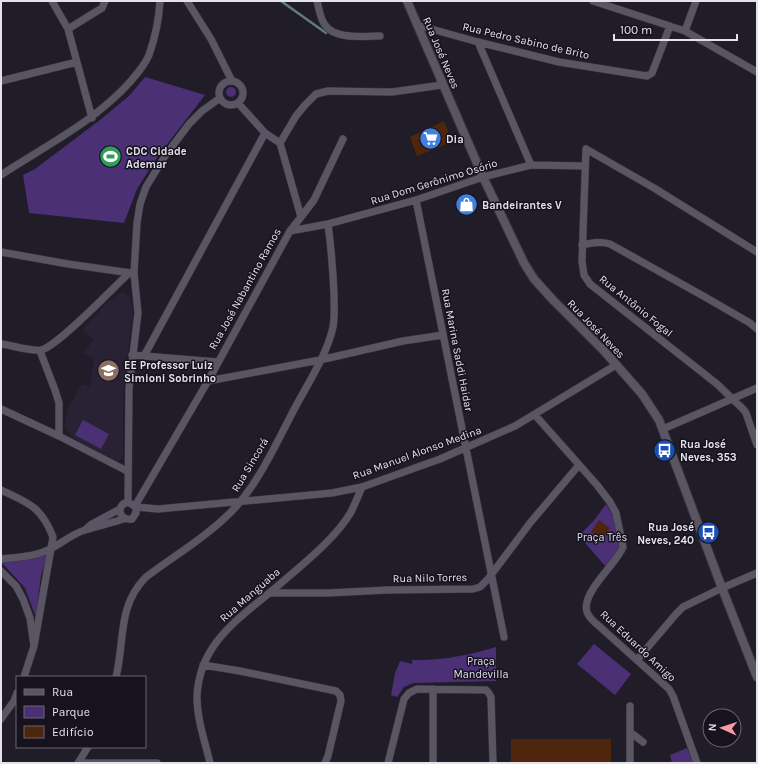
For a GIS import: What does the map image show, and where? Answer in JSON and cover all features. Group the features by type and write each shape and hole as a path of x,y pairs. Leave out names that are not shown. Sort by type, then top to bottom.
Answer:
{"street":[{"path":"52,1 68,29 92,118"},
{"path":"68,29 102,8 106,1"},
{"path":"1,175 92,118 120,93 138,73 149,56 160,1"},
{"path":"187,1 211,38 232,81"},
{"path":"317,1 325,26 333,32 347,36 380,36"},
{"name":"Rua José Neves","path":"407,1 483,177 524,263 534,278 616,365 649,403 663,429 757,677"},
{"path":"593,1 685,31 757,72"},
{"path":"685,31 696,1"},
{"name":"Rua Pedro Sabino de Brito","path":"417,25 559,62 647,76 652,73 670,26"},
{"path":"478,42 531,165"},
{"path":"1,80 76,62"},
{"path":"228,81 232,81 240,84 243,92 241,100 238,103 230,105 225,104 220,98 219,93 221,85 228,81"},
{"path":"280,143 296,116 316,94 328,91 392,92 442,85"},
{"path":"124,519 121,516 128,505 127,471 129,388 138,313 131,273 140,204 146,187 165,156 189,124 202,111 220,98"},
{"path":"238,103 265,133 280,143 301,217"},
{"path":"144,356 265,133"},
{"name":"Rua José Nabantino Ramos","path":"128,505 145,491 208,381 290,232 314,200 343,139"},
{"name":"Rua Antônio Fogal","path":"757,252 654,188 586,149 582,245 582,269 584,275 590,284 733,399 746,413 757,444"},
{"name":"Rua Dom Gerônimo Osório","path":"290,232 328,224 416,200 483,177 531,165 585,166"},
{"name":"Rua Marina Saddi Haidar","path":"416,200 504,637"},
{"name":"Rua Sincorá","path":"116,676 124,617 130,601 140,583 215,526 241,501 259,475 330,339 334,310 333,277 328,224"},
{"path":"582,245 596,242 610,244 750,323 757,329"},
{"path":"1,252 131,273"},
{"path":"1,344 40,351 57,342 131,273"},
{"path":"208,381 320,360 403,341 443,335"},
{"path":"40,351 55,390 58,403 59,436"},
{"path":"132,355 218,362"},
{"name":"Rua Manuel Alonso Medina","path":"1,559 23,556 50,549 85,530 124,519 132,519 135,516 158,509 332,493 362,487 466,448 515,426 616,365"},
{"path":"663,429 757,388"},
{"path":"1,409 59,436 127,471"},
{"name":"Rua Eduardo Amigo","path":"535,415 597,485 615,510 623,543 622,550 589,596 587,611 591,619 671,692 697,763"},
{"name":"Rua Nilo Torres","path":"270,593 473,589 480,587 491,575 530,523 579,465"},
{"name":"Rua Manguaba","path":"210,763 197,710 199,679 206,658 218,638 231,625 270,593 337,530 350,513 362,487"},
{"path":"1,490 28,502 39,511 48,523 53,537 34,646 24,676"},
{"path":"128,505 137,511 135,516"},
{"name":"Rua Manuel Alonso Medina","path":"85,530 92,524 128,505 158,509"},
{"path":"1,570 16,586 23,599 30,618 34,646"},
{"path":"637,660 683,607 757,573"},
{"path":"203,665 240,670 336,692 340,696 341,701 325,763"},
{"path":"388,763 406,696 417,689 433,689 486,690 490,694 492,702 493,763"},
{"path":"433,689 433,763"},
{"path":"1,719 14,701 16,696"},
{"path":"630,706 630,763"},
{"path":"630,732 643,742"},
{"path":"87,748 79,763 157,763"}],"shaded area":[{"name":"EE Professor Luiz Simioni Sobrinho","path":"124,293 131,298 133,312 123,391 123,458 119,461 112,459 71,437 65,425 67,410 82,384 90,387 94,359 84,353 93,340 83,329 107,303 119,294"}],"green space":[{"path":"145,77 205,95 158,156 137,189 124,223 29,213 23,175 35,169 100,120 129,96"},
{"path":"229,87 233,87 236,92 233,97 229,97 226,94 226,90"},
{"path":"83,420 109,434 101,449 75,435"},
{"name":"Praça Três","path":"606,504 612,514 618,532 619,544 617,551 606,567 579,536 596,518"},
{"path":"48,552 41,575 36,618 25,588 1,562"},
{"path":"594,644 631,674 615,695 577,664"},
{"name":"Praça Mandevilla","path":"496,647 496,681 414,683 404,687 397,697 391,695 395,673 400,661 412,664 412,660 434,660 455,657"},
{"path":"687,748 693,763 672,763 670,755"}],"building":[{"name":"Dia","path":"444,121 452,142 417,156 410,137"},
{"path":"599,520 610,528 602,539 591,532"},
{"path":"511,739 611,739 611,763 511,763"}],"waterway":[{"path":"281,1 326,33"}],"place":[{"name":"Dia","path":"431,139"},
{"name":"CDC Cidade Ademar","path":"110,157"},
{"name":"Bandeirantes V","path":"466,205"},
{"name":"EE Professor Luiz Simioni Sobrinho","path":"109,371"},
{"name":"Rua José Neves, 353","path":"664,450"},
{"name":"Rua José Neves, 240","path":"709,533"}]}
